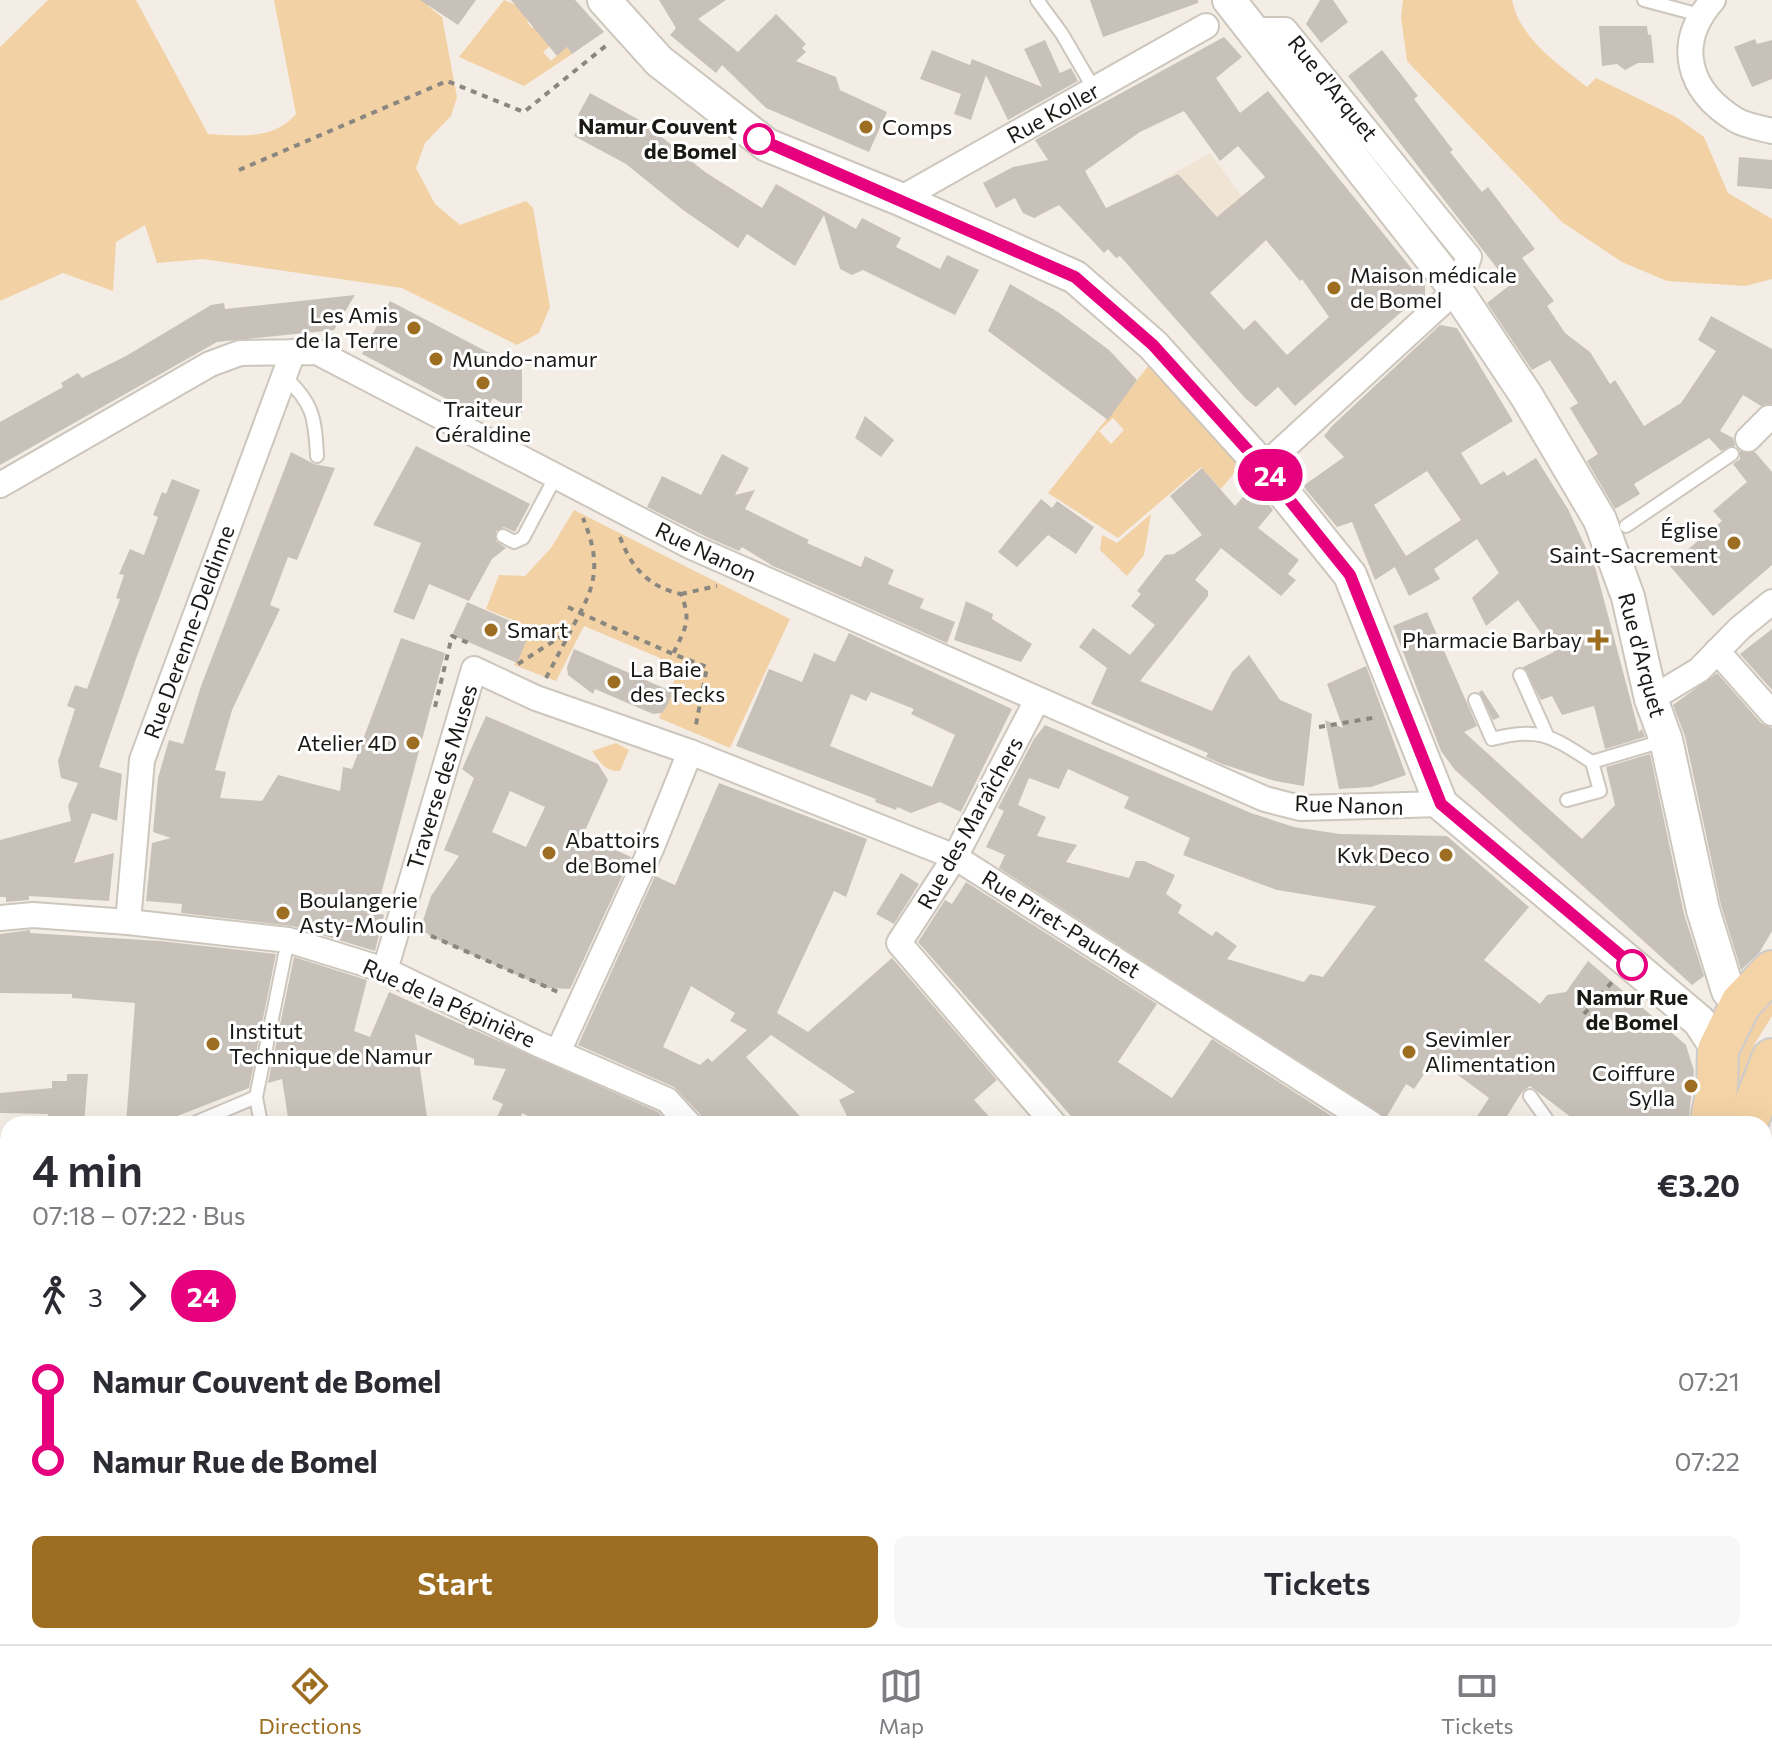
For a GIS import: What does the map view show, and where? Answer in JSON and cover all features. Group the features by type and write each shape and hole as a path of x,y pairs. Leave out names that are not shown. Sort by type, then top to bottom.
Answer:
{"main road":[{"path":"1712,1116 1717,1090 1718,1050 1762,980"},
{"path":"1766,1116 1772,1059"}],"street":[{"name":"Rue d'Arquet","path":"1229,0 1456,290 1526,395 1600,520 1628,597 1651,699 1666,740 1703,910 1728,991 1762,980"},
{"path":"1707,8 1690,49 1692,73 1703,93 1738,122 1772,131"},
{"path":"614,11 659,61 767,145 900,199 1075,277 1153,345 1263,467 1350,575 1441,804 1699,1021 1718,1050"},
{"name":"Rue Koller","path":"900,199 1206,26"},
{"path":"1263,467 1456,290"},
{"name":"Rue Derenne-Deldinne","path":"128,922 142,760 293,352"},
{"name":"Rue Nanon","path":"0,485 210,364 240,353 317,352 692,547 1277,802 1300,808 1441,804"},
{"path":"1740,446 1769,418 1772,419"},
{"path":"1651,699 1699,670 1772,602"},
{"path":"1717,651 1772,713"},
{"name":"Traverse des Muses","path":"385,970 474,669 536,698 728,767"},
{"name":"Rue des Maraîchers","path":"1037,700 955,857 899,943 1047,1116"},
{"path":"558,1052 651,849 690,752"},
{"name":"Rue Piret-Pauchet","path":"728,767 955,857 1360,1116"},
{"name":"Rue de la Pépinière","path":"0,918 33,915 128,922 288,940 385,970 667,1100 682,1116"},
{"path":"1685,1009 1762,980"}],"lane":[{"path":"1037,0 1062,34 1094,89"},
{"path":"1644,0 1707,8"},
{"path":"284,376 303,394 315,417 317,456"},
{"path":"1626,526 1740,446"},
{"path":"503,536 514,542 523,538 566,481"},
{"path":"1520,675 1546,733"},
{"path":"1475,700 1492,739 1520,731 1546,733 1592,762 1600,791 1567,800"},
{"path":"1592,762 1666,740"},
{"path":"260,1116 256,1097 288,940"},
{"path":"1530,1096 1544,1116"},
{"path":"211,1116 256,1097"}],"path":[{"path":"239,170 447,81 524,112 612,41 614,11"},
{"path":"536,698 592,590 597,568 595,546 566,481"},
{"path":"608,503 632,566 648,581 681,594 688,622 673,654"},
{"path":"568,607 707,667 690,752"},
{"path":"518,665 571,630"},
{"path":"1319,727 1371,719"},
{"path":"399,922 551,992 562,992"},
{"path":"1584,1014 1613,980"}],"shaded area":[{"path":"48,0 136,0 208,134 244,135 277,128 296,114 274,0 431,0 428,6 442,17 457,97 451,116 425,143 416,168 435,204 460,225 526,201 533,208 550,307 539,333 517,345 402,288 203,259 157,263 145,225 116,242 113,291 63,273 0,301 0,47"},
{"path":"504,0 536,13 527,22 532,28 541,19 559,38 543,52 551,61 567,47 572,54 524,86 459,57"},
{"path":"1403,0 1512,0 1516,14 1531,38 1587,87 1596,78 1676,117 1704,137 1728,193 1772,219 1772,279 1745,286 1667,281 1622,262 1562,222 1407,61 1401,17"},
{"path":"1210,153 1271,237 1237,264 1162,180"},
{"path":"1149,365 1242,463 1221,489 1201,467 1118,538 1048,493","holes":["1113,418 1124,430 1111,444 1099,431"]},
{"path":"574,510 790,619 730,748 659,718 677,674 658,665 660,658 584,626 556,681 514,665 532,628 486,609 499,575 525,576 551,548"},
{"path":"1151,514 1144,555 1127,576 1100,550 1102,535 1117,543"},
{"path":"616,743 629,750 620,771 607,768 592,751"},
{"path":"1772,991 1772,1016 1755,1043 1731,1116 1737,1034"}],"building":[{"path":"420,0 476,0 458,25"},
{"path":"511,0 575,0 604,32 572,54 567,47 557,56"},
{"path":"659,0 726,0 698,19 738,52 776,14 806,44 802,48 806,52 796,61 836,77 840,90 887,112 869,152 766,108 722,65 716,73 670,35 676,28"},
{"path":"1090,0 1198,0 1198,3 1103,37"},
{"path":"1320,0 1333,0 1348,22 1321,43 1306,24"},
{"path":"1599,26 1647,26 1648,35 1651,34 1654,63 1638,63 1625,70 1617,64 1602,66"},
{"path":"1224,37 1242,57 1216,78 1240,113 1268,91 1425,285 1425,297 1411,309 1408,306 1295,406 1278,387 1256,407 1120,256 1116,258 1108,249 1104,253 1059,205 1034,218 1023,213 1015,198 996,208 983,183 1013,167 1048,160 1035,140","holes":["1184,111 1220,161 1238,146 1265,177 1217,217 1178,174 1106,208 1085,171 1140,132","1266,240 1300,281 1302,279 1329,317 1287,355 1255,320 1244,330 1210,293"]},
{"path":"1755,39 1757,44 1772,40 1772,79 1752,87 1734,47"},
{"path":"1045,40 1060,73 1071,68 1078,81 1008,120 986,75 971,120 954,114 961,94 920,79 932,50 970,65 972,59 1042,87 1024,49"},
{"path":"1382,50 1418,96 1414,99 1453,150 1450,152 1482,192 1488,187 1535,249 1522,258 1554,301 1547,306 1565,333 1590,352 1610,384 1615,380 1644,426 1681,403 1716,351 1698,340 1711,316 1772,349 1772,404 1761,406 1743,395 1720,431 1733,438 1735,446 1721,451 1709,438 1634,484 1640,494 1615,509 1587,461 1598,454 1570,408 1578,403 1550,360 1532,370 1487,303 1510,285 1348,76"},
{"path":"590,93 643,122 705,172 762,208 776,184 856,229 862,218 901,238 896,247 940,269 947,255 979,270 955,315 863,270 852,275 840,269 824,215 795,266 747,234 738,248 683,210 626,164 574,136 583,118 578,115"},
{"path":"1739,157 1772,160 1772,189 1737,186"},
{"path":"1010,284 1058,312 1109,350 1137,380 1108,420 988,331"},
{"path":"355,295 334,330 217,342 0,465 0,422 63,387 61,383 78,373 82,378 126,356 211,305 224,303 225,309"},
{"name":"Mundo-namur","path":"390,301 522,370 522,413 493,398 482,418 362,354"},
{"path":"1440,325 1457,328 1513,421 1461,453 1481,485 1504,471 1507,476 1536,458 1568,509 1596,570 1639,732 1642,729 1645,737 1605,749 1594,706 1562,715 1552,696 1541,700 1523,667 1554,652 1518,600 1486,626 1472,598 1499,573 1477,539 1434,569 1440,579 1409,596 1395,567 1375,580 1352,522 1337,527 1303,486 1344,457 1324,436","holes":["1427,471 1461,520 1406,556 1374,505"]},
{"path":"865,416 894,440 881,457 855,438"},
{"path":"416,446 530,504 515,532 504,527 496,531 496,541 506,548 492,559 469,601 429,584 414,620 393,612 421,543 373,525"},
{"name":"Église Saint-Sacrement","path":"1740,451 1755,452 1772,472 1772,565 1713,616 1669,565 1722,521 1713,511 1747,482 1733,464 1740,459"},
{"path":"291,452 314,464 335,468 297,560 288,557 270,605 280,609 232,710 215,770 226,772 220,798 262,801 278,775 340,791 343,767 352,769 401,638 445,653 376,913 384,915 375,951 292,926 181,913 182,904 146,901 152,843 171,838 153,832 158,778 169,740 183,744 201,686"},
{"path":"722,454 749,468 735,495 755,490 745,509 809,540 807,543 861,567 865,556 894,570 888,584 924,599 920,608 955,622 947,643 773,566 742,547 739,551 647,507 662,476 701,495"},
{"path":"1202,468 1235,506 1253,485 1273,510 1258,528 1299,560 1288,574 1296,580 1281,596 1221,548 1195,580 1208,591 1208,596 1140,681 1212,711 1232,672 1249,655 1280,700 1312,714 1304,786 1275,781 1222,764 1206,757 1208,753 1091,704 1107,668 1079,647 1093,628 1130,655 1155,625 1131,606 1141,594 1137,591 1165,555 1174,554 1202,535 1170,496"},
{"path":"172,479 200,490 99,767 122,774 117,821 92,813 74,863 114,853 109,901 29,896 29,900 6,902 6,897 0,897 0,840 71,821 68,806 78,783 61,778 58,761 75,709 67,706 75,685 87,689 120,599 116,598 124,575 119,574 130,549 144,555 158,517 153,515 162,492 166,494"},
{"path":"1041,499 1052,508 1057,501 1094,527 1076,554 1048,535 1017,567 998,552"},
{"path":"966,601 993,614 992,619 1032,644 1021,662 954,640"},
{"path":"467,602 531,630 517,663 452,635"},
{"path":"1427,612 1477,726 1464,732 1582,839 1615,805 1606,767 1650,754 1684,914 1704,976 1692,985 1455,770 1441,751 1393,626"},
{"path":"1772,629 1772,690 1740,654"},
{"path":"849,633 1012,709 961,812 940,802 911,813 897,807 896,810 875,802 876,799 736,746 769,669 802,682 814,653 835,662","holes":["871,692 914,709 911,714 955,735 932,787 830,746 851,694 866,701"]},
{"name":"La Baie des Tecks","path":"574,649 673,692 667,706 662,713 653,714 595,689 593,694 568,675 567,667"},
{"path":"1366,666 1406,775 1371,787 1339,789 1325,720 1343,728 1327,684"},
{"path":"1717,673 1761,723 1772,728 1772,931 1759,953 1741,970 1721,905 1685,736 1673,705"},
{"path":"1482,690 1500,717 1493,720 1479,692"},
{"name":"Abattoirs de Bomel","path":"486,716 598,764 608,780 583,835 631,857 570,989 546,988 430,936 421,927 431,896 459,856 444,850 474,778 462,769","holes":["510,791 545,807 526,847 492,832"]},
{"path":"1045,725 1251,813 1294,827 1340,834 1447,836 1529,907 1484,960 1540,1004 1547,995 1566,992 1588,961 1686,1045 1694,1071 1689,1116 1569,1116 1530,1086 1522,1092 1507,1116 1477,1116 1489,1098 1435,1058 1414,1089 1406,1084 1387,1116 1383,1116 999,868 1005,855 986,847 1004,811 998,808 1034,739","holes":["1068,769 1129,797 1124,808 1190,838 1183,855 1277,890 1376,906 1323,977 1310,974 1304,982 1227,959 1237,946 1216,931 1212,936 1178,913 1182,905 1166,894 1175,875 1144,861 1136,861 1129,878 1066,862 1077,845 1037,836 1046,817 1018,805 1029,778 1059,789"]},
{"path":"719,783 867,839 846,897 834,891 777,1013 808,1032 892,958 997,1080 974,1100 989,1116 847,1116 839,1100 855,1092 771,1035 746,1057 800,1116 701,1116 674,1087 578,1045 655,876 675,885","holes":["691,986 735,1013 730,1021 747,1030 712,1062 708,1058 700,1065 663,1047"]},
{"path":"901,873 919,884 894,924 876,914"},
{"path":"966,882 1157,1004 1118,1062 1172,1098 1212,1039 1332,1116 1071,1116 918,942 945,900 952,904"},
{"name":"Institut Technique de Namur","path":"30,930 30,933 160,941 276,954 249,1088 177,1116 127,1116 135,1003 72,998 72,994 0,993 0,934"},
{"path":"294,957 367,980 354,1031 370,1037 389,992 662,1116 529,1116 522,1113 521,1116 498,1116 503,1104 492,1099 506,1069 474,1065 474,1059 415,1034 427,1116 288,1116 282,1079 268,1083"},
{"path":"67,1074 88,1074 85,1116 0,1113 0,1093 52,1088 52,1081 67,1081"}],"bus line":[{"name":"24","path":"759,139 1075,277 1153,345 1263,467 1350,575 1441,804 1632,965"}],"place":[{"name":"Comps","path":"866,127"},
{"name":"Namur Couvent de Bomel","path":"759,139"},
{"name":"Maison médicale de Bomel","path":"1334,288"},
{"name":"Les Amis de la Terre","path":"414,328"},
{"name":"Mundo-namur","path":"436,359"},
{"name":"Traiteur Géraldine","path":"483,383"},
{"name":"Église Saint-Sacrement","path":"1734,543"},
{"name":"Smart","path":"491,630"},
{"name":"Pharmacie Barbay","path":"1598,640"},
{"name":"La Baie des Tecks","path":"614,682"},
{"name":"Atelier 4D","path":"413,743"},
{"name":"Abattoirs de Bomel","path":"549,853"},
{"name":"Kvk Deco","path":"1446,855"},
{"name":"Boulangerie Asty-Moulin","path":"283,913"},
{"name":"Namur Rue de Bomel","path":"1632,965"},
{"name":"Institut Technique de Namur","path":"213,1044"},
{"name":"Sevimler Alimentation","path":"1409,1052"},
{"name":"Coiffure Sylla","path":"1691,1086"}]}
